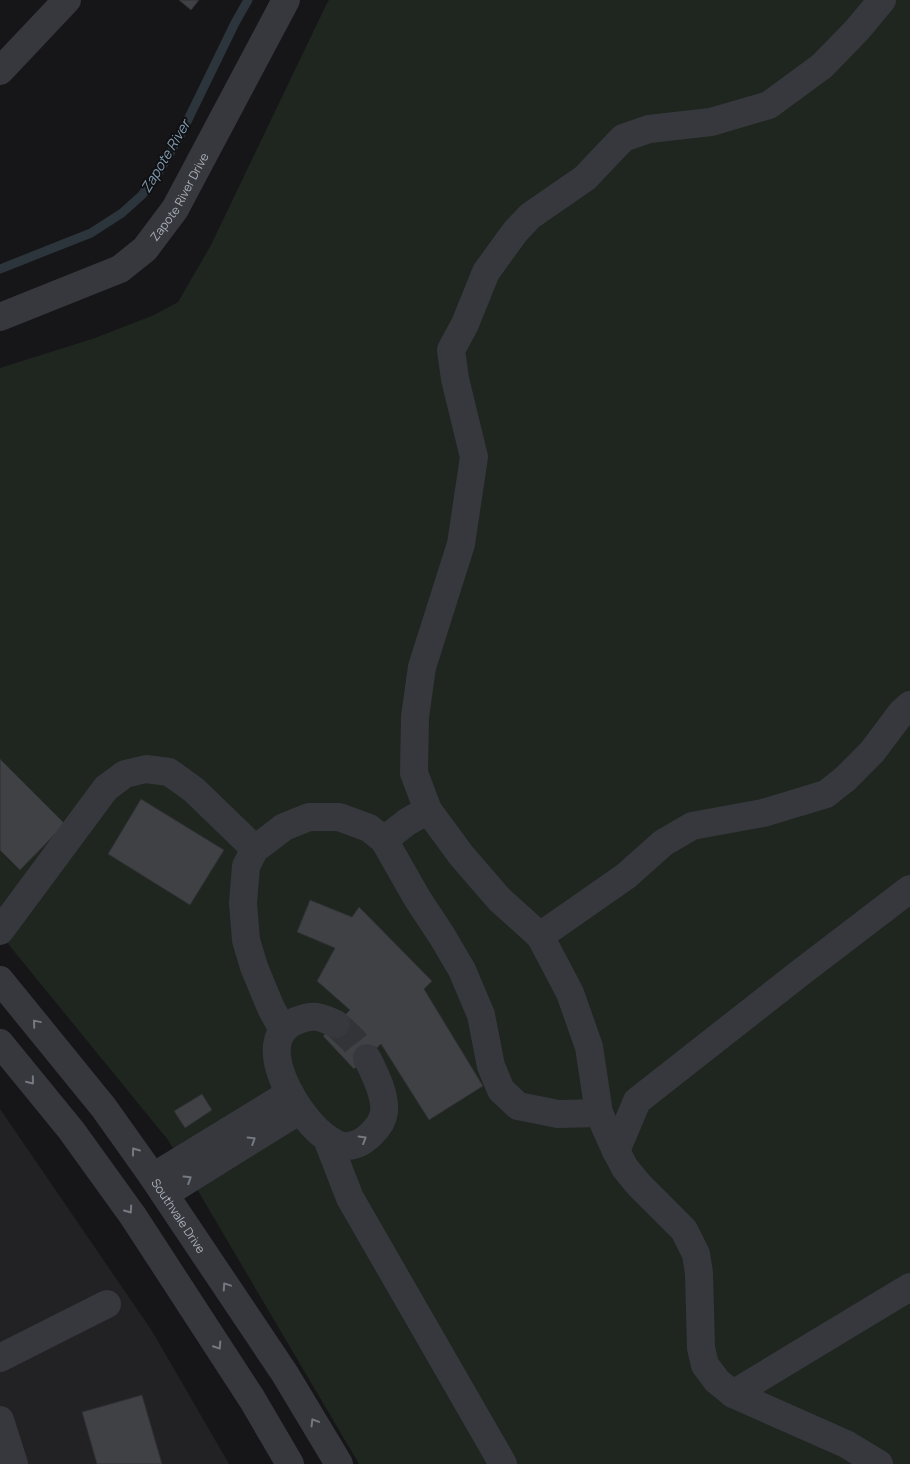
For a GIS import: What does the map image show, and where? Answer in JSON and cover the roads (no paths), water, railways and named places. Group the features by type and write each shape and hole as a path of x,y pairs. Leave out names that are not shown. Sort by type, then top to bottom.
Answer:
{"street":[{"path":"0,72 67,0"},
{"name":"Zapote River Drive","path":"0,317 120,269 145,249 175,209 286,0"},
{"path":"879,1464 846,1444 733,1394 717,1381 705,1365 701,1348 699,1273 696,1254 684,1230 624,1168 616,1152 598,1112 589,1047 570,993 540,936 500,900 461,855 428,810 414,773 414,717 422,667 461,544 474,457 455,379 451,350 465,324 486,272 515,232 530,216 585,178 623,138 650,130 711,122 769,105 822,66 857,30 882,0"},
{"path":"540,936 626,876 663,843 692,826 763,813 826,794 845,779 872,752 902,712 910,705"},
{"path":"0,931 106,788 125,774 146,769 169,772 194,790 254,849"},
{"path":"384,840 407,822 428,810"},
{"path":"283,1030 271,1008 254,967 246,940 243,903 246,866 254,849 284,827 309,818 339,817 369,828 384,840 417,898 442,936 462,970 481,1015 491,1066 501,1090 518,1106 558,1114 598,1112"},
{"path":"616,1152 637,1101 910,889"},
{"name":"Southvale Drive","path":"0,980 104,1108 159,1185 285,1374 339,1464"},
{"path":"336,1024 320,1016 308,1017 294,1022 283,1030 277,1043 276,1060 295,1101 314,1127 327,1139 337,1144 348,1146 364,1140 378,1128 384,1112 382,1095 367,1058"},
{"path":"0,1043 71,1130 133,1216 252,1399 290,1464"},
{"path":"159,1185 295,1101"},
{"path":"327,1139 350,1198 503,1464"},
{"path":"733,1394 910,1287"},
{"path":"0,1358 106,1304"},
{"path":"0,1420 14,1464"}],"waterway":[{"name":"Zapote River","path":"0,269 91,233 122,213 142,195 157,175 179,138 248,0"}],"tunnel":[{"path":"336,1024 353,1040 367,1058"}]}
